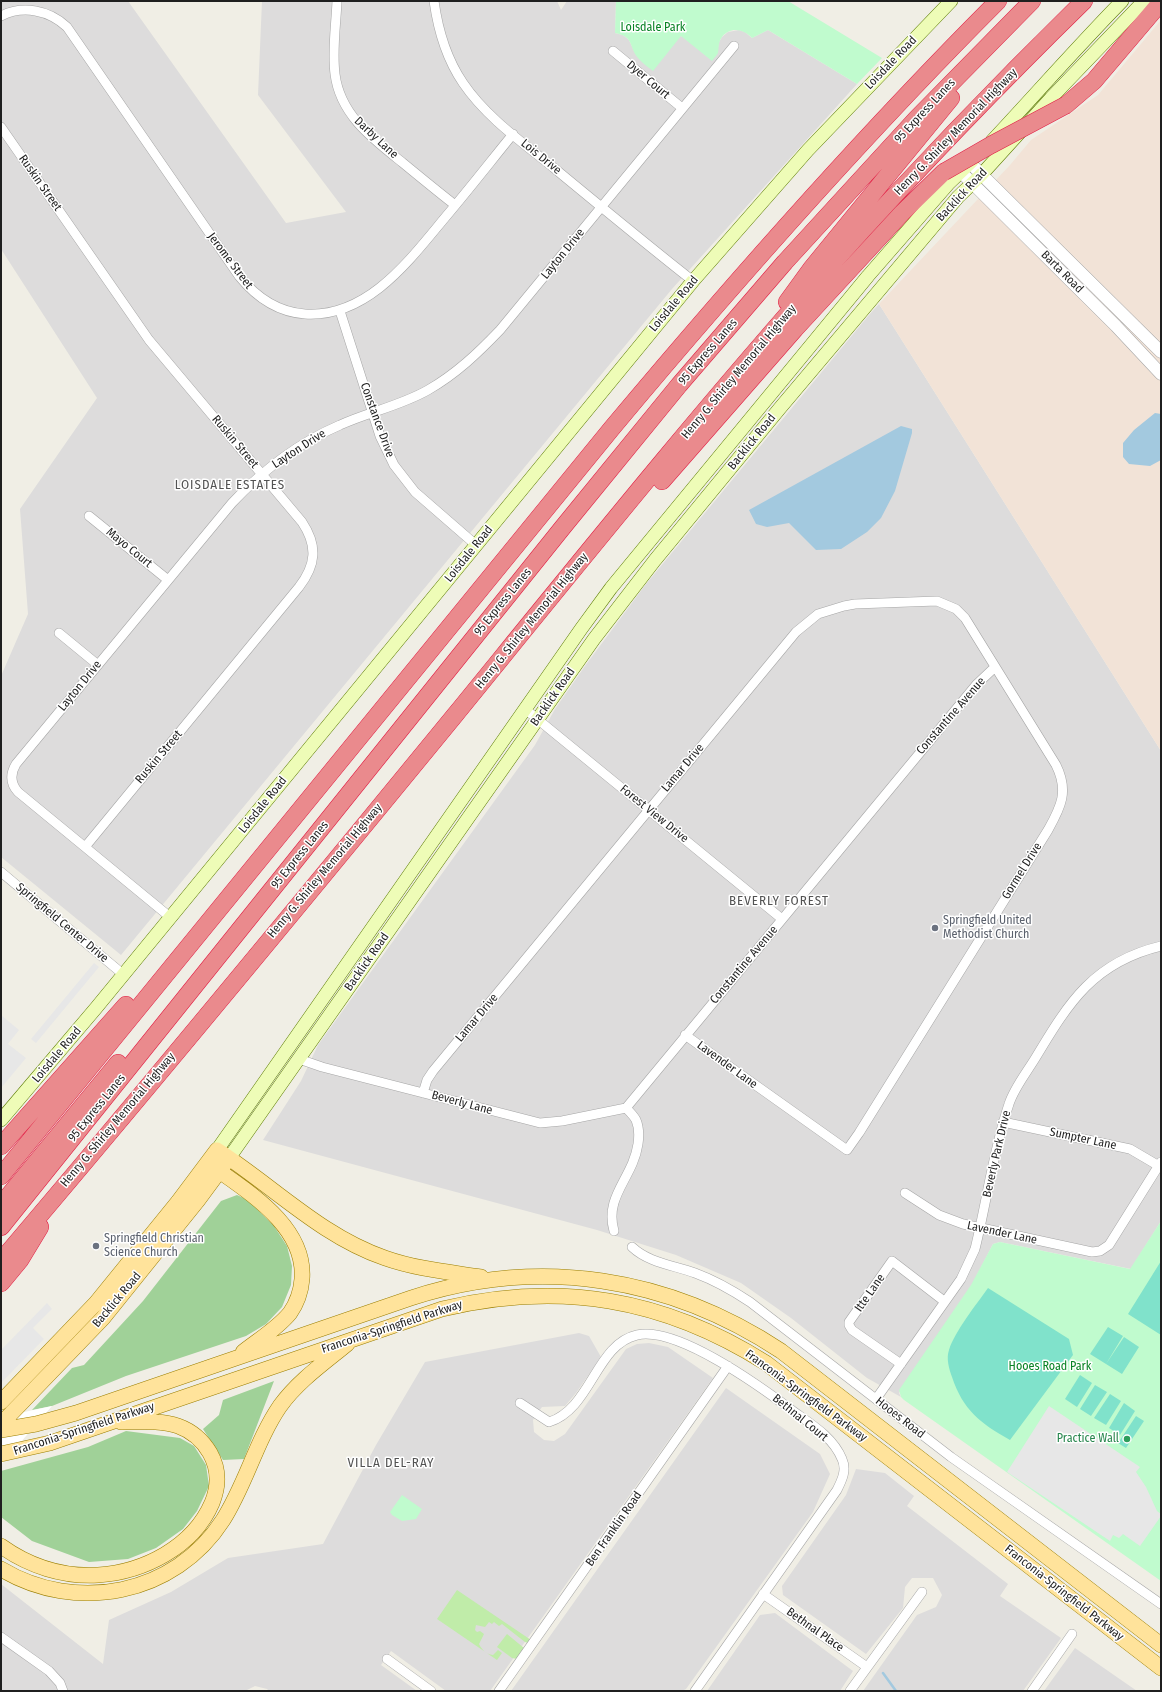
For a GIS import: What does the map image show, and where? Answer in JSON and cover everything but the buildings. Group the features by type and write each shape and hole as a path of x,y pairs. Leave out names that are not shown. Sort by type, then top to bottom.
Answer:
{"highway":[{"path":"1,1176 607,434 705,317 887,115 998,1"},
{"name":"95 Express Lanes","path":"1,1227 684,379 785,262 910,125 1032,1"},
{"path":"760,346 791,296 811,269 946,103 1036,1"},
{"name":"Henry G. Shirley Memorial Highway","path":"1,1261 760,346 828,268 951,136 1084,1"},
{"path":"484,679 553,610 795,329 902,213 984,148 1066,105 1094,81 1161,2"},
{"path":"1,1204 190,979 236,935"},
{"path":"1,1146 130,1002 190,944"},
{"path":"1,1283 26,1251 64,1186"}],"main road":[{"name":"Loisdale Road","path":"1,1120 124,975 170,917 693,281 808,150 951,1"},
{"name":"Backlick Road","path":"223,1154 525,709 581,629 641,550 868,276 949,184 958,169 1040,90 1086,37 1122,1"},
{"name":"Backlick Road","path":"1,1424 87,1335 110,1298 299,1059 594,639 655,560 882,285 958,197 977,179 1051,98 1144,1"},
{"path":"223,1154 247,1169 314,1221 337,1236 362,1249 385,1258 410,1265 496,1279"},
{"path":"213,1167 266,1207 284,1227 296,1246 302,1273 300,1293 289,1313 275,1327 231,1361"},
{"name":"Franconia-Springfield Parkway","path":"1,1430 36,1424 76,1413 426,1293 467,1283 496,1279 553,1276 597,1280 632,1286 686,1302 720,1316 745,1329 793,1359 1161,1645"},
{"name":"Franconia-Springfield Parkway","path":"6,1454 50,1443 356,1337 442,1309 484,1300 525,1296 569,1296 610,1301 652,1310 690,1324 729,1341 783,1375 1161,1668"},
{"name":"Backlick Road","path":"1,1402 79,1322 110,1298"},
{"path":"1,1569 21,1580 49,1590 91,1594 132,1588 171,1570 195,1552 211,1536 223,1520 269,1424 284,1400 301,1382 356,1337"},
{"path":"1,1546 29,1563 46,1569 76,1575 106,1575 134,1568 159,1558 180,1544 196,1528 209,1508 216,1488 217,1474 214,1462 204,1444 190,1432 174,1425 159,1423 110,1422"}],"street":[{"name":"Darby Lane","path":"338,1 335,74 339,91 348,111 355,121 372,138 455,205"},
{"name":"Lois Drive","path":"434,1 436,19 442,40 459,77 482,107 693,281"},
{"name":"Jerome Street","path":"1,16 16,10 37,10 51,15 67,28 239,276 254,293 275,307 299,313 315,314 340,311 361,300 391,278 411,258 513,134"},
{"name":"Layton Drive","path":"170,917 18,792 12,784 12,775 16,764 232,502 262,474 286,455 340,424 427,391 452,375 473,358 500,330 734,46"},
{"name":"Dyer Court","path":"613,51 682,108"},
{"name":"Ruskin Street","path":"1,127 149,340 302,522 308,531 314,551 309,573 299,587 85,847"},
{"name":"Barta Road","path":"958,169 977,179 1005,199 1161,351"},
{"name":"Barta Road","path":"977,179 1160,371"},
{"name":"Constance Drive","path":"340,311 372,412 386,449 394,465 404,480 427,503 476,545"},
{"path":"1149,360 1161,351"},
{"name":"Mayo Court","path":"89,516 168,580"},
{"name":"Lamar Drive","path":"423,1093 427,1080 433,1071 796,632 811,618 826,610 854,604 929,600 943,602 956,609 965,618 995,667"},
{"path":"59,633 98,665"},
{"name":"Constantine Avenue","path":"626,1108 976,684 995,667"},
{"name":"Gormel Drive","path":"847,1150 1044,837 1061,805 1063,788 1060,773 995,667"},
{"name":"Forest View Drive","path":"525,709 538,718 782,919"},
{"name":"Springfield Center Drive","path":"1,872 124,975"},
{"name":"Beverly Park Drive","path":"876,1399 961,1279 970,1262 980,1228 1003,1122 1014,1094 1048,1037 1079,992 1096,978 1112,966 1127,958 1161,946"},
{"name":"Lavender Lane","path":"686,1035 847,1150"},
{"name":"Beverly Lane","path":"299,1059 322,1067 540,1123 562,1121 626,1108"},
{"path":"614,1231 611,1217 614,1201 636,1156 638,1139 636,1120 626,1108"},
{"name":"Sumpter Lane","path":"1003,1122 1130,1149 1160,1164"},
{"name":"Lavender Lane","path":"905,1192 939,1215 963,1224 1092,1252 1100,1251 1106,1248 1160,1164"},
{"name":"Hooes Road","path":"632,1247 644,1258 697,1274 736,1292 990,1486 1161,1604"},
{"name":"Itte Lane","path":"901,1364 852,1330 848,1325 850,1322 892,1261 944,1301"},
{"name":"Bethnal Court","path":"520,1403 549,1422 559,1418 572,1408 617,1345 638,1334 649,1334 665,1337 703,1352 728,1366 762,1387 823,1434 837,1449 842,1458 844,1472 842,1481 763,1594"},
{"name":"Ben Franklin Road","path":"499,1691 728,1366"},
{"path":"850,1691 922,1592"},
{"path":"695,1691 763,1594"},
{"name":"Bethnal Place","path":"763,1594 867,1667"},
{"path":"1032,1691 1072,1634"},
{"path":"1,1637 48,1671 60,1683 63,1691"},
{"path":"387,1658 431,1691"}],"shaded area":[{"path":"1,1 128,1 286,223 346,212 258,95 262,1 557,1 561,10 567,1 616,1 615,33 623,35 629,40 635,53 681,36 717,53 719,42 728,32 739,30 745,32 752,38 768,30 857,84 672,289 121,955 1,857 1,676 28,614 20,509 97,398 1,249"},
{"path":"1161,20 1161,751 879,304 1010,165 1031,140 1098,95"},
{"path":"879,304 1161,751 1161,1221 1131,1269 1000,1242 993,1244 972,1285 899,1393 901,1397 867,1378 791,1318 741,1283 676,1255 597,1230 263,1140 301,1081 318,1045 535,745 555,709 585,666 646,584"},
{"path":"94,963 99,967 36,1043 31,1039"},
{"path":"1,1015 19,1030 8,1044 26,1058 1,1088"},
{"path":"47,1303 52,1309 33,1328 44,1339 1,1383 1,1350"},
{"path":"579,1333 589,1336 601,1357 565,1406 542,1407 533,1420 534,1432 544,1440 554,1441 565,1434 626,1349 637,1344 649,1343 668,1347 713,1378 490,1691 446,1691 391,1651 381,1665 417,1691 269,1691 267,1689 255,1686 245,1691 1,1691 1,1584 103,1664 109,1620 171,1592 228,1558 323,1544 376,1445 425,1362"},
{"path":"726,1388 820,1454 830,1474 813,1512 686,1689 682,1691 511,1691"},
{"path":"1049,1406 1140,1467 1136,1472 1146,1487 1157,1511 1161,1514 1161,1516 1140,1546 1123,1534 1119,1538 1113,1535 1110,1541 1007,1472"},
{"path":"856,1469 885,1473 914,1496 907,1506 1008,1584 1000,1596 1061,1638 1023,1691 863,1691 917,1615 936,1607 942,1595 933,1578 912,1578 905,1587 903,1608 866,1654 783,1595 782,1586 846,1495"},
{"path":"775,1613 853,1671 840,1691 707,1691 760,1615"},
{"path":"1075,1648 1137,1691 1044,1691"}],"green space":[{"name":"Loisdale Park","path":"616,1 788,1 882,58 857,84 768,30 752,38 745,32 733,30 729,31 722,37 719,43 718,53 712,61 681,36 653,71 638,58 626,37 615,33"},
{"path":"237,1195 248,1200 274,1226 287,1246 292,1266 291,1285 282,1307 266,1324 246,1336 126,1376 52,1406 32,1410 72,1368 84,1365 143,1301 221,1201"},
{"name":"Hooes Road Park","path":"1161,1221 1161,1581 904,1400 901,1397 899,1390 971,1285 993,1244 1000,1242 1130,1269"},
{"path":"1161,1261 1161,1335 1128,1314"},
{"path":"988,1288 1069,1339 1073,1355 1010,1440 990,1428 967,1407 956,1388 948,1364 948,1353 956,1335 966,1318"},
{"path":"1108,1327 1123,1336 1106,1364 1090,1354"},
{"path":"1124,1337 1139,1347 1122,1374 1106,1364"},
{"path":"1080,1375 1092,1383 1077,1407 1065,1399"},
{"path":"274,1381 244,1459 223,1460 203,1429 219,1415 223,1400"},
{"path":"1095,1385 1107,1392 1091,1416 1080,1409"},
{"path":"1110,1394 1121,1401 1106,1425 1094,1418"},
{"path":"1124,1403 1135,1411 1120,1435 1109,1428"},
{"path":"1136,1416 1144,1421 1126,1448 1118,1443"},
{"path":"126,1431 180,1438 194,1446 206,1465 209,1486 197,1511 183,1529 156,1548 128,1559 89,1562 32,1541 1,1517 1,1471 88,1447"},
{"path":"402,1495 422,1509 416,1519 402,1521 390,1512"},
{"path":"457,1590 531,1640 528,1643 525,1642 502,1624 499,1626 494,1622 492,1624 489,1622 485,1627 476,1625 475,1630 484,1634 479,1644 484,1651 437,1619"},
{"path":"507,1634 524,1648 517,1659 512,1658 497,1647"},
{"path":"498,1650 502,1653 497,1660 488,1654 493,1655"}],"water":[{"path":"1155,413 1161,414 1161,460 1150,466 1129,464 1123,457 1123,443 1134,430"},
{"path":"901,426 912,429 912,433 895,491 881,518 867,532 841,549 816,550 789,523 767,527 756,524 749,510"}],"pier":[{"path":"52,1406 26,1436 1,1465 1,1417"}],"waterway":[{"path":"883,1673 896,1691"}],"place":[{"name":"Springfield United Methodist Church","path":"935,928"},
{"name":"Springfield Christian Science Church","path":"96,1246"},
{"name":"Practice Wall","path":"1127,1439"}],"district":[{"name":"LOISDALE ESTATES","path":"230,485"},
{"name":"BEVERLY FOREST","path":"779,901"},
{"name":"VILLA DEL-RAY","path":"391,1463"}]}
